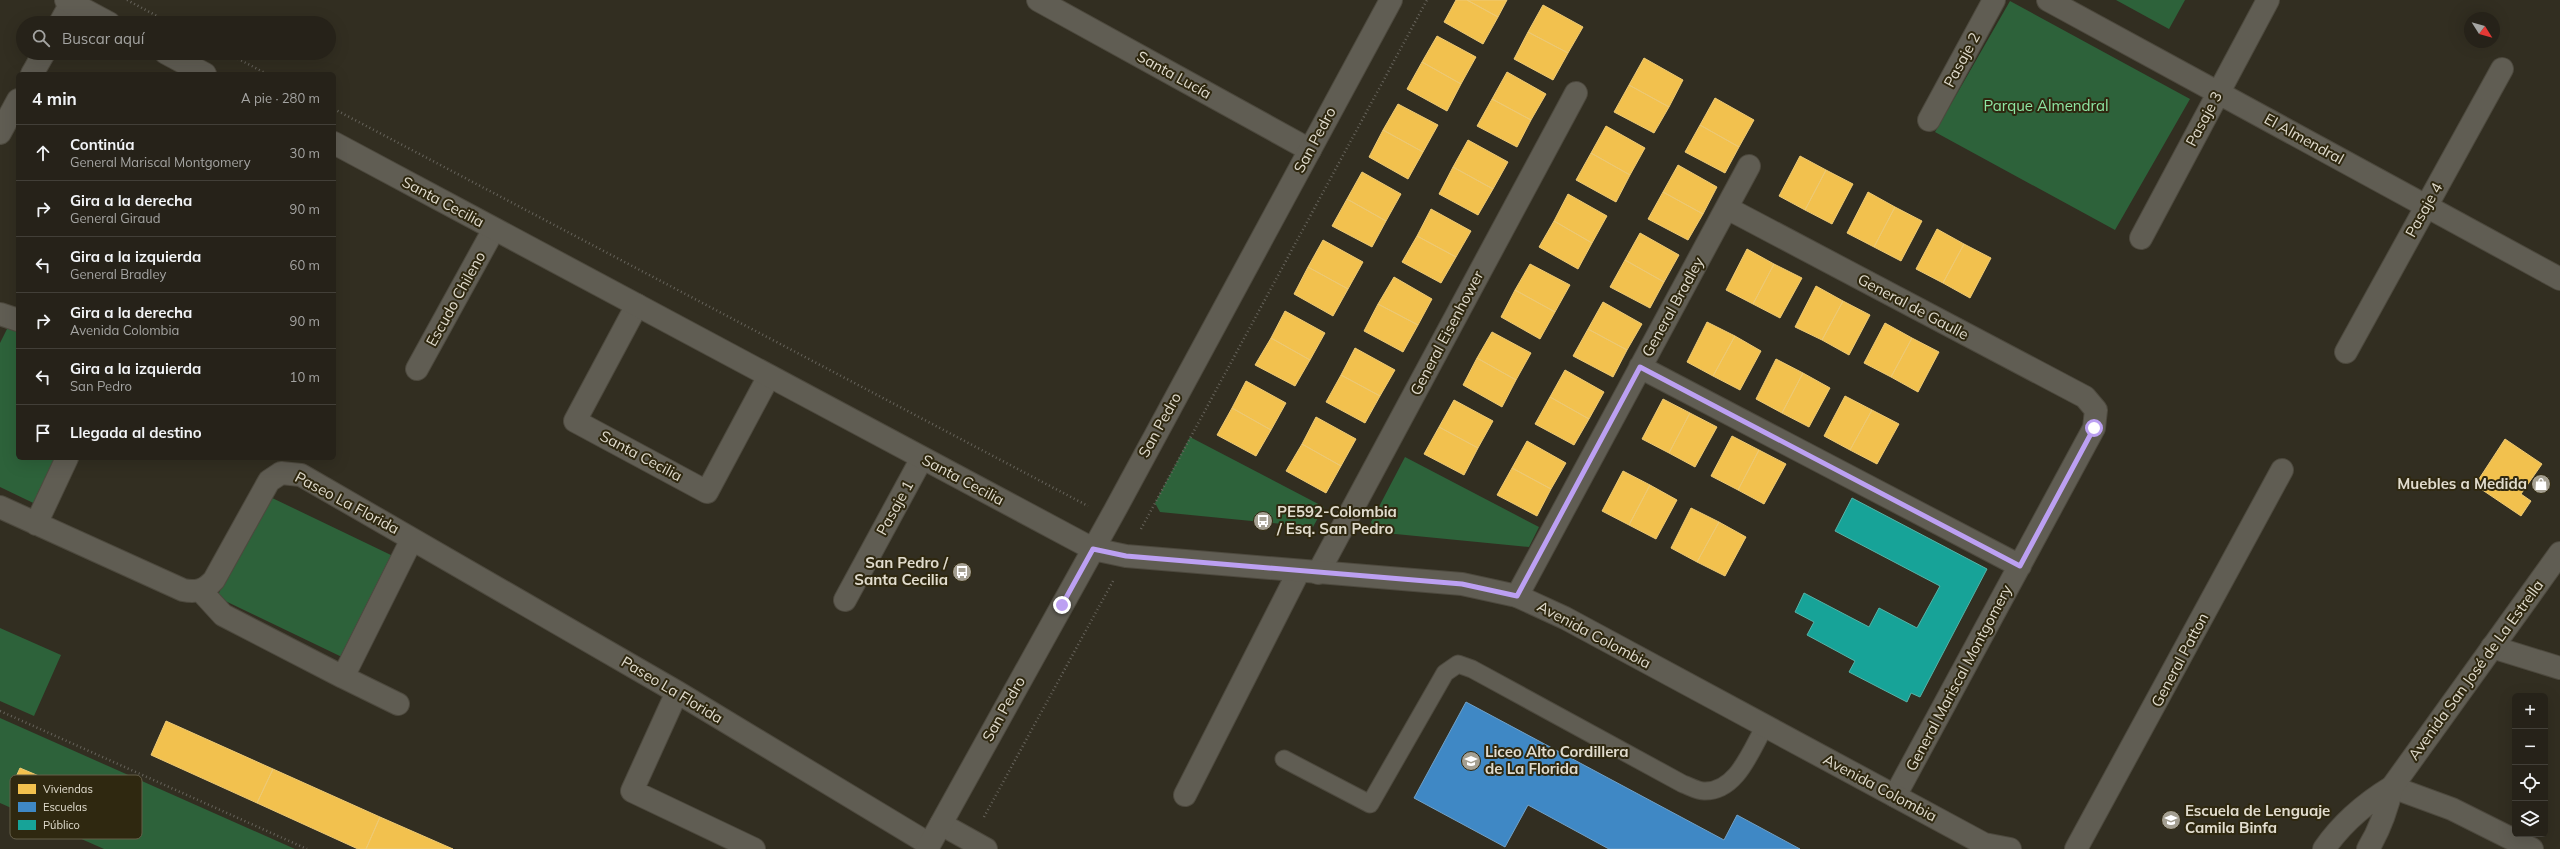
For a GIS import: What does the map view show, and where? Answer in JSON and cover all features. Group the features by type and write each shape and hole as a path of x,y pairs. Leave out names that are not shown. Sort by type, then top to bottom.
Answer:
{"street":[{"name":"Santa Lucía","path":"1038,0 1310,150"},
{"name":"San Pedro","path":"928,847 1114,512 1391,0"},
{"name":"Pasaje 2","path":"1929,120 1994,0"},
{"name":"El Almendral","path":"2048,0 2560,279"},
{"name":"Pasaje 3","path":"2141,238 2268,0"},
{"path":"63,16 69,1 97,16"},
{"path":"33,72 40,60"},
{"path":"179,60 201,72"},
{"name":"Pasaje 4","path":"2346,352 2502,69"},
{"name":"General Eisenhower","path":"1185,795 1576,93"},
{"path":"0,132 16,104"},
{"name":"Santa Cecilia","path":"336,144 1093,549"},
{"name":"General Bradley","path":"1517,596 1749,166"},
{"name":"General de Gaulle","path":"1727,208 2085,397 2096,410"},
{"name":"Escudo Chileno","path":"417,369 494,229"},
{"name":"Santa Cecilia","path":"637,306 575,421 707,492 769,376"},
{"path":"0,314 16,319"},
{"path":"1640,367 2020,566"},
{"name":"General Mariscal Montgomery","path":"1895,796 2094,428 2096,410"},
{"name":"Pasaje 1","path":"845,600 922,458"},
{"path":"36,524 66,460"},
{"name":"General Patton","path":"2076,849 2282,470"},
{"name":"Paseo La Florida","path":"201,591 214,580 265,486 274,476 281,473 301,475 677,692 928,847"},
{"path":"0,507 183,590 201,591 223,615 398,704"},
{"name":"Paseo La Florida","path":"343,677 412,539"},
{"name":"Avenida Colombia","path":"1093,549 1126,556 1462,584 1517,596 1565,618 1987,846 2010,849"},
{"name":"Avenida San José de La Estrella","path":"2324,849 2334,834 2359,808 2392,787 2560,553"},
{"path":"2492,647 2560,668"},
{"path":"677,692 632,791 754,849"},
{"path":"2392,787 2452,809 2532,849"},
{"name":"Avenida San José de La Estrella","path":"2368,849 2379,831 2387,810 2392,787"},
{"path":"941,824 979,845"}],"lane":[{"path":"1284,759 1370,804 1445,673 1458,664 1486,676 1683,784 1704,791 1728,784 1739,770 1765,726"}],"path":[{"path":"127,0 157,16"},
{"path":"979,845 1126,556 1427,0"},
{"path":"240,60 263,72"},
{"path":"336,110 1088,506 1147,519"},
{"path":"0,711 307,849"}],"green space":[{"path":"2116,0 2185,0 2169,29"},
{"name":"Parque Almendral","path":"2010,1 2190,99 2115,230 1935,132"},
{"path":"9,325 16,328 16,460 75,460 50,511 0,487 0,343"},
{"path":"1190,437 1324,507 1313,527 1160,512 1155,503"},
{"path":"1405,457 1539,527 1529,547 1375,532 1371,522"},
{"path":"266,495 393,556 344,658 217,597"},
{"path":"0,628 61,655 34,716 0,701"},
{"path":"0,718 128,775 10,775 10,807 0,803"},
{"path":"142,781 295,849 104,849 81,839 142,839"}],"building: Viviendas":[{"path":"1456,0 1467,0 1498,17 1483,44 1444,22"},
{"path":"1467,0 1507,0 1498,17"},
{"path":"1543,5 1583,27 1568,53 1528,32"},
{"path":"1528,32 1568,53 1553,80 1514,59"},
{"path":"1437,36 1476,57 1461,84 1422,62"},
{"path":"1644,58 1683,80 1669,107 1629,85"},
{"path":"1422,62 1461,84 1447,111 1407,89"},
{"path":"1507,72 1546,94 1531,120 1492,99"},
{"path":"1629,85 1669,107 1654,133 1614,112"},
{"path":"1715,98 1754,120 1739,147 1700,125"},
{"path":"1492,99 1531,120 1517,147 1477,126"},
{"path":"1398,104 1438,125 1423,152 1383,130"},
{"path":"1700,125 1739,147 1725,173 1685,152"},
{"path":"1606,126 1645,148 1630,175 1591,153"},
{"path":"1383,130 1423,152 1408,179 1369,157"},
{"path":"1468,140 1508,162 1493,189 1453,167"},
{"path":"1591,153 1630,175 1616,202 1576,180"},
{"path":"1800,156 1826,170 1805,210 1779,196"},
{"path":"1678,165 1717,187 1703,214 1663,192"},
{"path":"1453,167 1493,189 1478,215 1439,194"},
{"path":"1826,170 1853,184 1832,224 1805,210"},
{"path":"1362,172 1401,194 1386,221 1347,199"},
{"path":"1663,192 1703,214 1688,240 1648,219"},
{"path":"1868,192 1895,207 1874,247 1847,233"},
{"path":"1568,194 1607,216 1592,243 1554,221"},
{"path":"1347,199 1386,221 1372,247 1332,226"},
{"path":"1895,207 1922,221 1901,261 1874,247"},
{"path":"1431,209 1471,231 1456,257 1417,236"},
{"path":"1554,221 1592,243 1578,269 1539,247"},
{"path":"1937,229 1964,244 1943,283 1916,269"},
{"path":"1640,233 1679,255 1664,282 1625,260"},
{"path":"1417,236 1456,257 1441,283 1402,262"},
{"path":"1323,240 1363,262 1348,289 1308,267"},
{"path":"1964,244 1991,258 1970,298 1943,283"},
{"path":"1747,249 1774,264 1753,304 1726,290"},
{"path":"1625,260 1664,282 1650,308 1610,287"},
{"path":"1530,264 1570,285 1555,312 1515,290"},
{"path":"1774,264 1802,278 1780,318 1753,304"},
{"path":"1308,267 1348,289 1333,316 1294,294"},
{"path":"1394,277 1432,299 1418,325 1378,304"},
{"path":"1816,286 1843,301 1822,340 1795,327"},
{"path":"1515,290 1555,312 1540,339 1501,317"},
{"path":"1843,301 1870,315 1849,355 1822,340"},
{"path":"1603,302 1642,324 1627,350 1588,329"},
{"path":"1378,304 1418,325 1403,352 1364,331"},
{"path":"1285,311 1325,333 1310,360 1271,338"},
{"path":"1707,322 1735,336 1713,376 1687,362"},
{"path":"1885,323 1912,338 1891,377 1864,363"},
{"path":"1588,329 1627,350 1613,377 1573,356"},
{"path":"1492,332 1531,353 1516,380 1477,358"},
{"path":"1735,336 1761,351 1740,390 1713,376"},
{"path":"1271,338 1310,360 1295,386 1255,365"},
{"path":"1912,338 1939,352 1918,392 1891,377"},
{"path":"1355,348 1395,370 1380,396 1341,375"},
{"path":"1477,358 1516,380 1502,407 1463,385"},
{"path":"1776,359 1803,373 1782,413 1756,399"},
{"path":"1565,370 1604,392 1589,419 1550,397"},
{"path":"1803,373 1830,388 1809,427 1782,413"},
{"path":"1341,375 1380,396 1365,423 1326,402"},
{"path":"1246,381 1286,403 1271,430 1232,408"},
{"path":"1845,396 1872,410 1850,450 1824,436"},
{"path":"1550,397 1589,419 1574,445 1535,424"},
{"path":"1663,399 1690,413 1669,453 1642,439"},
{"path":"1454,400 1493,421 1478,448 1439,427"},
{"path":"1232,408 1271,430 1256,456 1217,435"},
{"path":"1872,410 1899,424 1877,464 1850,450"},
{"path":"1690,413 1717,427 1695,467 1669,453"},
{"path":"1316,417 1356,439 1341,466 1302,444"},
{"path":"1439,427 1478,448 1464,475 1424,454"},
{"path":"1732,436 1759,450 1738,490 1711,476"},
{"path":"2505,439 2542,464 2521,494 2531,501 2521,516 2475,485"},
{"path":"1527,441 1566,463 1551,489 1512,468"},
{"path":"1302,444 1341,466 1326,493 1286,471"},
{"path":"1759,450 1786,464 1764,504 1738,490"},
{"path":"1512,468 1551,489 1537,516 1497,495"},
{"path":"1623,471 1650,485 1629,525 1602,511"},
{"path":"1650,485 1677,500 1656,539 1629,525"},
{"path":"1691,508 1719,522 1697,562 1671,548"},
{"path":"1719,522 1746,537 1725,576 1697,562"},
{"path":"166,721 273,769 257,803 151,755"},
{"path":"20,768 37,775 17,775"},
{"path":"273,769 380,817 366,849 358,849 257,803"},
{"path":"380,817 453,849 366,849"}],"building: Escuelas":[{"path":"1466,702 1724,840 1737,815 1800,849 1609,849 1528,805 1505,847 1414,798"}],"building: Público":[{"path":"1852,498 1987,569 1920,697 1911,693 1907,702 1849,672 1855,661 1807,635 1814,622 1795,612 1804,593 1869,627 1879,608 1917,628 1940,586 1835,531"}],"place":[{"name":"Muebles a Medida","path":"2541,484"},
{"name":"PE592-Colombia / Esq. San Pedro","path":"1263,521"},
{"name":"San Pedro / Santa Cecilia","path":"962,572"},
{"name":"Liceo Alto Cordillera de La Florida","path":"1471,761"},
{"name":"Escuela de Lenguaje Camila Binfa","path":"2171,820"}],"route":[{"path":"1062,605 1093,549 1126,556 1462,584 1517,596 1640,367 2020,566 2094,428"}]}
